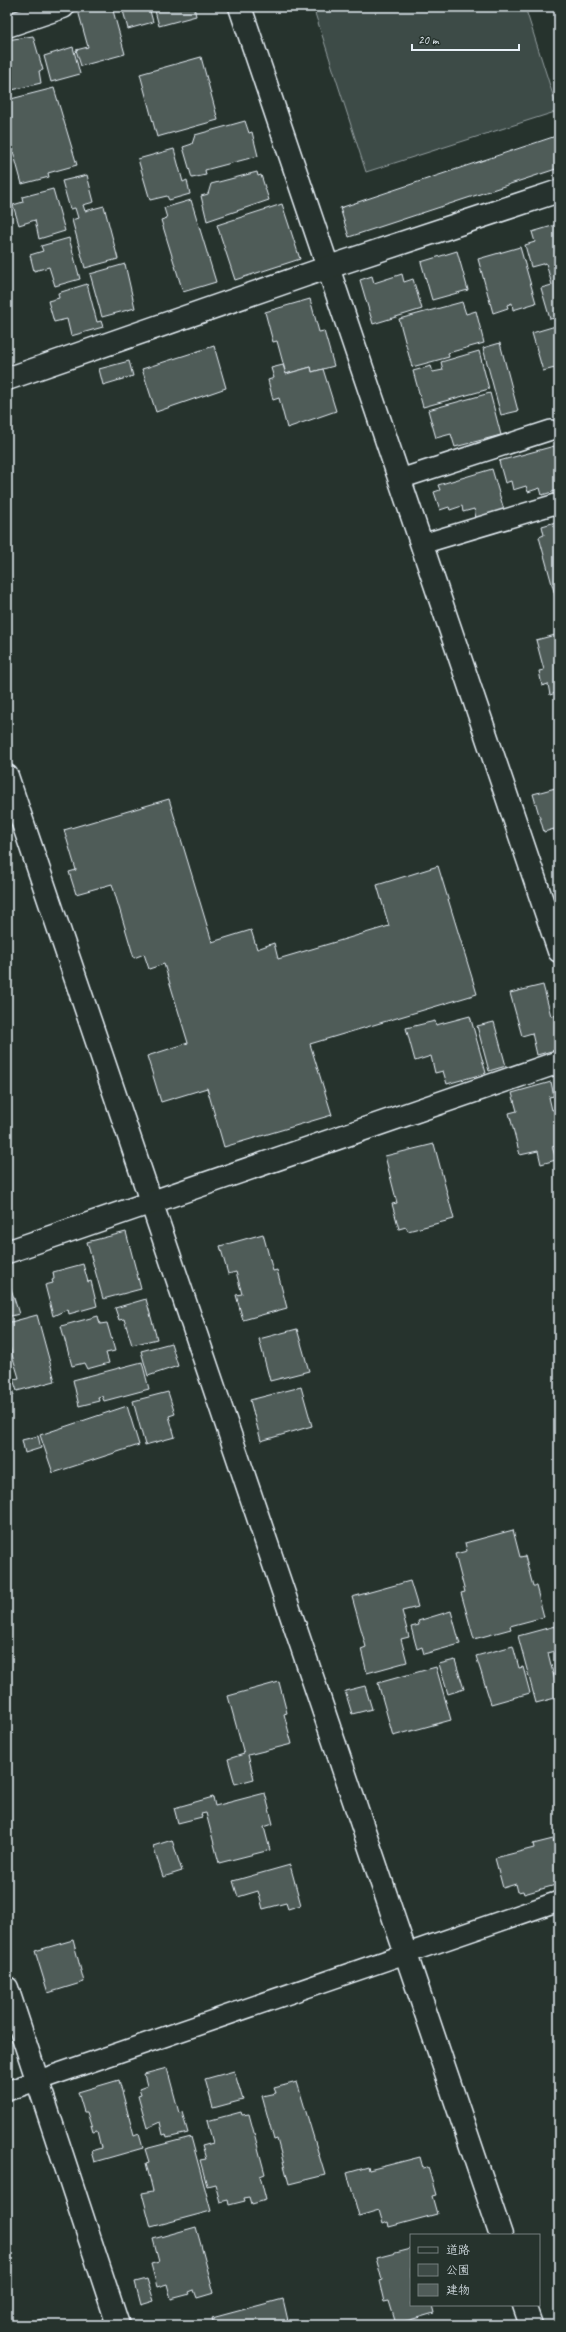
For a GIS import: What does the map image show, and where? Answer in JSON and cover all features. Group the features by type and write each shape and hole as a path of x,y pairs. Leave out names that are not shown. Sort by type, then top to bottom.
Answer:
{"street":[{"path":"7,26 63,7"},
{"path":"240,7 559,951"},
{"path":"7,380 329,267 559,191"},
{"path":"7,776 501,2234"},
{"path":"7,1252 559,1062"},
{"path":"7,1988 118,2325"},
{"path":"524,2306 531,2325"}],"lane":[{"path":"400,479 551,430"},
{"path":"422,544 559,503"},
{"path":"7,2092 38,2080 559,1901"}],"green space":[{"path":"313,7 525,7 558,111 366,172"}],"building":[{"path":"77,7 112,7 125,54 81,66 76,50 88,47"},
{"path":"122,7 149,7 153,22 128,29"},
{"path":"154,7 194,7 196,16 159,26"},
{"path":"33,36 43,70 39,71 41,83 8,91 7,40"},
{"path":"73,47 80,74 51,82 44,56"},
{"path":"201,57 218,120 157,137 140,74"},
{"path":"54,88 77,165 48,173 49,177 22,184 7,129 7,100"},
{"path":"245,121 249,133 252,132 258,156 205,170 206,175 192,178 183,147 192,144 195,135"},
{"path":"559,135 559,168 349,237 340,208"},
{"path":"174,149 183,182 187,180 190,194 169,200 167,196 150,200 138,159"},
{"path":"257,172 258,176 261,175 269,200 207,221 201,196 208,194 211,184"},
{"path":"87,175 94,202 83,205 85,211 104,206 118,259 85,268 72,220 78,218 75,208 70,209 62,181"},
{"path":"53,189 65,231 39,239 35,220 19,225 13,205 23,202 22,197"},
{"path":"191,200 216,282 183,292 161,220 167,218 164,208"},
{"path":"282,204 300,259 235,280 217,225"},
{"path":"559,224 559,317 550,319 541,288 552,285 546,263 531,267 525,245 535,242 532,232"},
{"path":"69,238 80,279 55,286 49,267 34,271 30,255 43,251 41,246"},
{"path":"520,247 536,303 513,310 512,303 507,305 508,308 493,313 478,259"},
{"path":"457,251 468,290 432,300 421,262"},
{"path":"125,264 135,308 102,317 90,274"},
{"path":"402,274 404,282 413,279 422,309 373,324 360,280 372,276 374,283"},
{"path":"87,284 97,322 101,321 103,327 71,336 67,319 54,322 48,301 59,298 58,293"},
{"path":"310,299 319,332 324,331 334,366 312,372 311,367 286,374 277,341 273,342 265,312"},
{"path":"462,302 466,314 476,311 484,343 448,353 449,357 412,367 399,319"},
{"path":"559,325 559,367 543,371 532,333"},
{"path":"500,343 518,411 501,415 483,348"},
{"path":"214,346 226,388 156,412 142,369"},
{"path":"479,351 489,389 423,407 413,371 431,366 433,372 443,370 441,362"},
{"path":"129,361 133,376 103,385 99,369"},
{"path":"283,365 286,374 311,367 312,372 323,369 336,411 287,428 279,398 273,400 268,380 274,378 271,368"},
{"path":"490,393 501,435 455,447 451,434 436,438 428,410"},
{"path":"558,445 559,490 542,495 540,488 528,492 526,486 513,490 511,481 505,483 499,461"},
{"path":"492,469 504,510 476,518 474,509 463,512 462,506 450,510 449,507 440,510 434,492 440,490 438,485"},
{"path":"559,521 558,606 539,537 544,535 542,526"},
{"path":"559,634 559,692 550,695 548,684 542,686 539,671 544,670 536,640"},
{"path":"559,787 559,835 556,836 554,829 544,832 533,794"},
{"path":"169,799 212,942 251,930 257,949 274,943 278,959 389,926 377,885 438,866 477,994 310,1044 332,1115 224,1147 207,1088 161,1102 147,1056 188,1043 164,964 149,969 144,954 134,958 112,884 76,894 69,872 76,870 64,830"},
{"path":"543,985 551,1016 555,1015 559,1031 559,1049 537,1055 532,1033 522,1036 510,993"},
{"path":"470,1016 486,1073 447,1084 443,1071 435,1073 431,1056 415,1061 406,1028 435,1021 436,1025"},
{"path":"494,1022 506,1066 489,1071 477,1026"},
{"path":"551,1082 554,1096 549,1097 552,1110 558,1108 559,1111 559,1144 552,1146 556,1160 541,1164 538,1151 520,1155 509,1113 517,1111 512,1093"},
{"path":"434,1144 454,1219 408,1231 406,1227 399,1229 392,1204 397,1203 385,1156"},
{"path":"126,1232 141,1289 103,1299 87,1242"},
{"path":"263,1234 273,1271 277,1270 287,1308 243,1320 236,1295 242,1294 236,1272 228,1274 220,1246"},
{"path":"83,1264 88,1282 91,1281 97,1306 69,1314 68,1309 53,1316 45,1285 53,1283 53,1272"},
{"path":"7,1276 19,1314 7,1317"},
{"path":"146,1299 157,1339 132,1345 124,1319 119,1320 115,1308"},
{"path":"37,1315 55,1381 17,1391 13,1379 19,1378 10,1348 7,1349 7,1323"},
{"path":"98,1316 100,1324 107,1323 115,1351 106,1353 109,1363 87,1369 84,1363 72,1366 61,1326"},
{"path":"297,1329 309,1371 270,1381 259,1339"},
{"path":"171,1343 178,1366 148,1376 141,1351"},
{"path":"142,1362 149,1389 104,1401 102,1396 98,1397 99,1401 79,1406 73,1380"},
{"path":"7,1371 14,1396 7,1398"},
{"path":"301,1387 312,1426 261,1441 250,1400"},
{"path":"168,1392 175,1414 169,1416 175,1437 145,1445 133,1401"},
{"path":"127,1406 139,1445 53,1473 40,1435"},
{"path":"38,1436 41,1448 25,1453 22,1440"},
{"path":"513,1530 520,1557 525,1556 533,1586 536,1586 544,1617 510,1626 511,1629 474,1639 461,1593 465,1592 455,1554 467,1551 465,1543"},
{"path":"410,1581 418,1607 402,1611 409,1637 401,1639 407,1662 367,1673 361,1649 366,1647 352,1597"},
{"path":"451,1611 460,1644 424,1654 422,1647 417,1649 411,1627 419,1625 418,1621"},
{"path":"555,1626 559,1650 548,1653 559,1697 536,1703 518,1636"},
{"path":"513,1646 519,1668 523,1667 530,1693 491,1704 476,1656"},
{"path":"455,1660 464,1689 448,1694 439,1664"},
{"path":"436,1667 451,1720 393,1736 378,1683"},
{"path":"279,1682 287,1713 284,1714 292,1744 248,1755 254,1779 235,1784 228,1759 244,1754 228,1696"},
{"path":"365,1686 372,1709 352,1714 345,1691"},
{"path":"265,1793 273,1824 264,1827 270,1850 219,1863 206,1813 201,1814 202,1817 178,1823 174,1808 213,1797 215,1806"},
{"path":"553,1839 559,1859 559,1884 524,1894 523,1891 518,1892 516,1884 503,1888 495,1858 534,1848 533,1844"},
{"path":"172,1840 182,1871 163,1877 153,1846"},
{"path":"290,1865 301,1905 288,1909 286,1903 263,1909 258,1891 238,1897 233,1881"},
{"path":"73,1940 84,1982 48,1993 35,1951"},
{"path":"167,2068 179,2113 182,2112 188,2133 167,2138 166,2134 163,2135 160,2122 147,2128 138,2096 141,2095 139,2089 147,2086 144,2074"},
{"path":"234,2071 243,2100 213,2108 205,2079"},
{"path":"119,2080 134,2136 139,2134 143,2148 94,2162 91,2151 101,2148 97,2131 93,2132 87,2112 84,2112 78,2092"},
{"path":"297,2082 325,2175 289,2184 277,2139 274,2140 262,2096 276,2093 274,2088"},
{"path":"241,2112 242,2115 249,2114 265,2174 260,2176 266,2200 252,2204 250,2197 244,2198 245,2201 229,2205 228,2200 220,2202 215,2184 207,2186 200,2160 206,2159 202,2146 213,2143 207,2121"},
{"path":"191,2137 211,2211 151,2227 142,2193 153,2191 146,2163 149,2162 145,2149"},
{"path":"420,2157 423,2168 428,2167 436,2195 432,2196 437,2214 389,2227 388,2222 383,2224 379,2210 359,2216 347,2173 368,2167 369,2170"},
{"path":"196,2227 214,2293 197,2298 194,2290 189,2292 190,2294 171,2299 167,2284 157,2287 151,2264 159,2262 153,2239"},
{"path":"410,2249 410,2306 432,2306 434,2313 396,2324 389,2301 384,2302 379,2281 382,2280 376,2258"},
{"path":"147,2279 154,2301 141,2305 135,2282"},
{"path":"283,2299 289,2325 214,2325 212,2318"},
{"path":"42,2319 43,2325 20,2325"},
{"path":"82,2321 83,2325 71,2325"}]}
